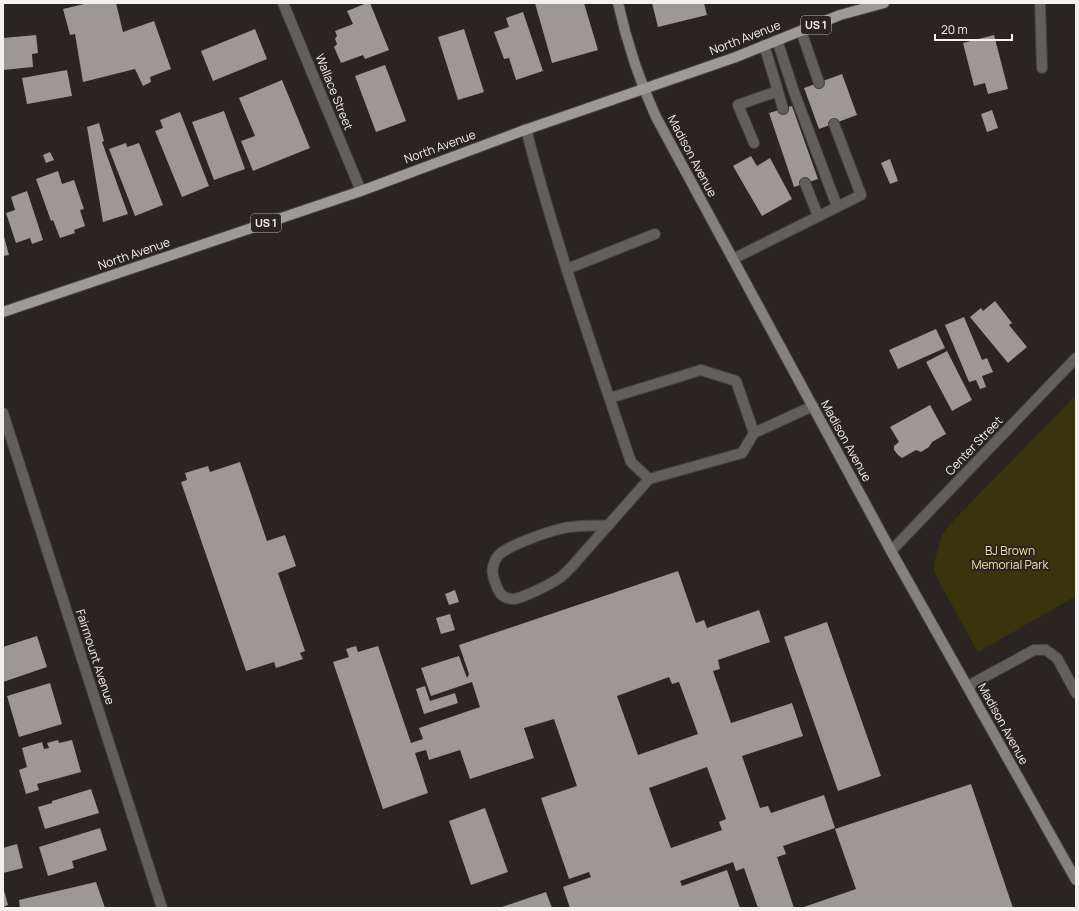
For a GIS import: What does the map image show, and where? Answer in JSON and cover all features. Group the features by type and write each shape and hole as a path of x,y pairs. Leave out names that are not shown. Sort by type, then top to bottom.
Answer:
{"main road":[{"name":"Madison Avenue","path":"618,3 626,38 643,88 656,117 891,551 1076,880"},
{"name":"North Avenue","path":"3,312 361,191 526,129 736,56 840,15 884,3"}],"street":[{"name":"Wallace Street","path":"284,3 361,191"},
{"path":"1040,3 1042,68"},
{"path":"801,31 819,83"},
{"path":"777,40 794,92 837,206"},
{"path":"764,45 782,109"},
{"path":"754,143 738,105 778,91"},
{"path":"733,259 861,195 834,124"},
{"path":"526,129 536,170 630,462 649,478"},
{"path":"805,183 818,216"},
{"path":"567,269 655,234"},
{"name":"Center Street","path":"891,551 1076,358"},
{"path":"610,398 701,370 736,381 754,433"},
{"path":"609,525 561,528 523,542 503,552 498,556 493,570 493,577 498,590 502,595 514,599 550,585 561,577 574,564 609,525 649,478 742,452 754,433 812,406"},
{"name":"Fairmount Avenue","path":"3,413 162,908"},
{"path":"968,686 1034,650 1046,650 1057,658 1076,693"}],"green space":[{"name":"BJ Brown Memorial Park","path":"1076,395 1076,596 978,652 936,576 934,569 942,535 955,519"}],"building":[{"path":"88,3 116,3 123,32 154,21 171,69 150,77 151,82 143,86 135,69 83,82 75,34 70,35 63,9"},
{"path":"370,3 389,50 365,59 363,55 341,63 334,47 337,44 335,39 337,36 335,31 353,24 347,11"},
{"path":"535,3 584,3 598,50 552,63"},
{"path":"652,3 704,3 707,15 658,27"},
{"path":"523,12 543,71 516,80 509,58 504,59 494,32 509,27 506,18"},
{"path":"255,29 267,59 213,81 201,51"},
{"path":"464,29 484,92 458,100 438,37"},
{"path":"36,35 38,53 32,54 33,67 3,70 3,38"},
{"path":"994,35 1008,89 988,94 985,83 974,86 963,43"},
{"path":"385,65 406,121 376,132 355,76"},
{"path":"67,70 72,96 27,104 22,78"},
{"path":"842,74 857,115 819,129 804,88"},
{"path":"282,80 310,148 253,171 241,141 255,136 239,98"},
{"path":"792,106 818,179 794,187 769,113"},
{"path":"992,110 998,128 987,132 981,114"},
{"path":"224,111 245,169 214,180 192,122"},
{"path":"180,112 209,186 182,197 155,131 163,128 160,120"},
{"path":"99,123 104,141 102,142 128,214 103,222 87,127"},
{"path":"126,143 127,147 139,143 163,205 135,216 109,149"},
{"path":"50,152 54,160 46,163 43,155"},
{"path":"751,156 757,166 770,158 792,199 762,216 733,166"},
{"path":"890,159 898,181 890,184 881,163"},
{"path":"58,171 62,184 74,180 84,209 80,210 85,226 74,230 75,233 60,238 53,220 51,221 36,179"},
{"path":"27,191 43,240 32,244 30,238 16,243 6,213 15,210 11,197"},
{"path":"3,233 9,255 3,256"},
{"path":"995,301 1012,323 1009,325 1027,347 1008,363 970,317 981,308 983,311"},
{"path":"964,317 982,360 987,358 993,372 982,376 986,387 980,389 976,380 969,382 945,325"},
{"path":"936,329 945,348 898,369 889,350"},
{"path":"947,351 972,400 952,411 926,362"},
{"path":"930,405 946,434 932,442 929,447 921,452 916,450 902,458 894,450 894,446 899,442 890,427"},
{"path":"240,462 267,541 285,535 296,566 278,573 305,651 300,653 303,659 276,668 274,662 246,671 181,482 187,480 185,473 208,466 210,472"},
{"path":"678,571 696,623 704,620 707,628 759,610 770,642 718,660 720,669 713,671 731,723 792,703 803,736 742,756 760,808 768,806 771,813 824,795 835,828 783,846 786,854 777,857 794,908 758,908 744,868 736,871 733,862 680,881 682,886 727,870 740,908 570,908 563,887 591,877 589,872 569,879 541,798 577,786 554,719 524,728 534,758 470,779 460,750 429,760 426,750 415,753 428,793 383,809 333,662 349,657 346,649 356,646 358,652 378,646 411,743 423,739 419,728 480,707 472,682 431,696 421,668 459,656 467,678 469,674 459,645","holes":["669,677 672,684 679,682 698,734 638,755 617,696","707,767 726,819 719,822 722,830 671,848 649,788"]},
{"path":"455,590 459,602 449,605 445,594"},
{"path":"450,614 455,630 441,634 436,618"},
{"path":"827,622 881,776 838,791 784,637"},
{"path":"37,636 47,667 3,682 3,647"},
{"path":"50,683 62,724 19,737 7,696"},
{"path":"425,686 430,701 455,693 458,703 424,714 416,689"},
{"path":"58,740 59,743 72,740 81,772 37,784 39,790 26,794 19,770 27,767 22,748 42,742 44,749 49,748 47,743"},
{"path":"971,784 1013,908 801,908 856,889 835,829"},
{"path":"91,789 99,813 45,829 38,807"},
{"path":"485,808 508,872 471,885 449,821"},
{"path":"100,828 107,850 72,861 74,868 48,876 39,847"},
{"path":"17,844 23,868 3,873 3,848"},
{"path":"96,882 105,908 20,908 19,900"},
{"path":"3,887 8,905 3,907"},
{"path":"546,892 552,908 499,908"}]}
